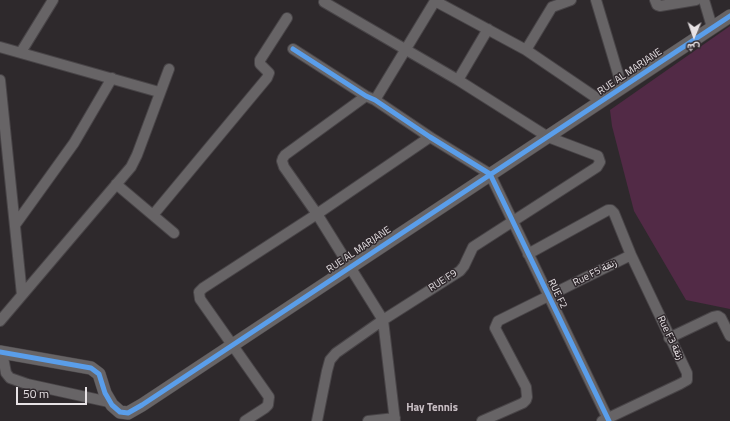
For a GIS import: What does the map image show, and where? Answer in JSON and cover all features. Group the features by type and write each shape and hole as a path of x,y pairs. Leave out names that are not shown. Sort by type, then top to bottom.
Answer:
{"street":[{"path":"21,52 53,0"},
{"path":"526,50 552,7 571,0"},
{"path":"596,0 622,87"},
{"path":"655,0 657,5 660,6 696,0"},
{"path":"704,0 712,27"},
{"path":"324,2 458,80 548,137"},
{"path":"368,421 395,419 383,320 317,214 284,167 283,158 285,155 370,98 405,49 435,2 526,50 601,101"},
{"name":"RUE AL MARJANE","path":"109,402 122,417 128,414 730,16"},
{"path":"153,215 267,78 269,73 260,64 260,60 287,18"},
{"path":"458,80 488,29"},
{"path":"0,47 159,92"},
{"path":"293,49 430,138 490,174"},
{"path":"0,321 131,167 137,155 159,92 169,69"},
{"path":"15,226 74,143 112,78"},
{"path":"0,80 22,294"},
{"name":"RUE F9","path":"317,421 330,360 336,353 383,320 460,271 474,247 597,167 600,162 598,156 548,137"},
{"path":"245,421 268,405 270,399 200,299 200,292 203,288 430,138"},
{"name":"RUE F2","path":"490,174 607,420"},
{"path":"116,184 174,233"},
{"name":"Rue F3 زنقة","path":"528,254 608,210 611,210 614,213 630,255 687,374 687,380 607,420"},
{"name":"Rue F5 زنقة","path":"482,421 523,403 526,400 527,391 495,328 498,321 630,255"},
{"path":"669,338 718,316 721,318 730,336"},
{"path":"1,352 91,368 99,374 109,402 16,381 10,378 6,373 1,352"}],"shaded area":[{"path":"730,26 730,309 686,300 634,211 612,126 610,110"}],"cycle path":[{"path":"0,352 91,368 99,374 105,393 112,405 120,412 128,413 730,16"},
{"path":"293,49 490,174 609,421"}],"district":[{"name":"Hay Tennis","path":"432,408"}]}
